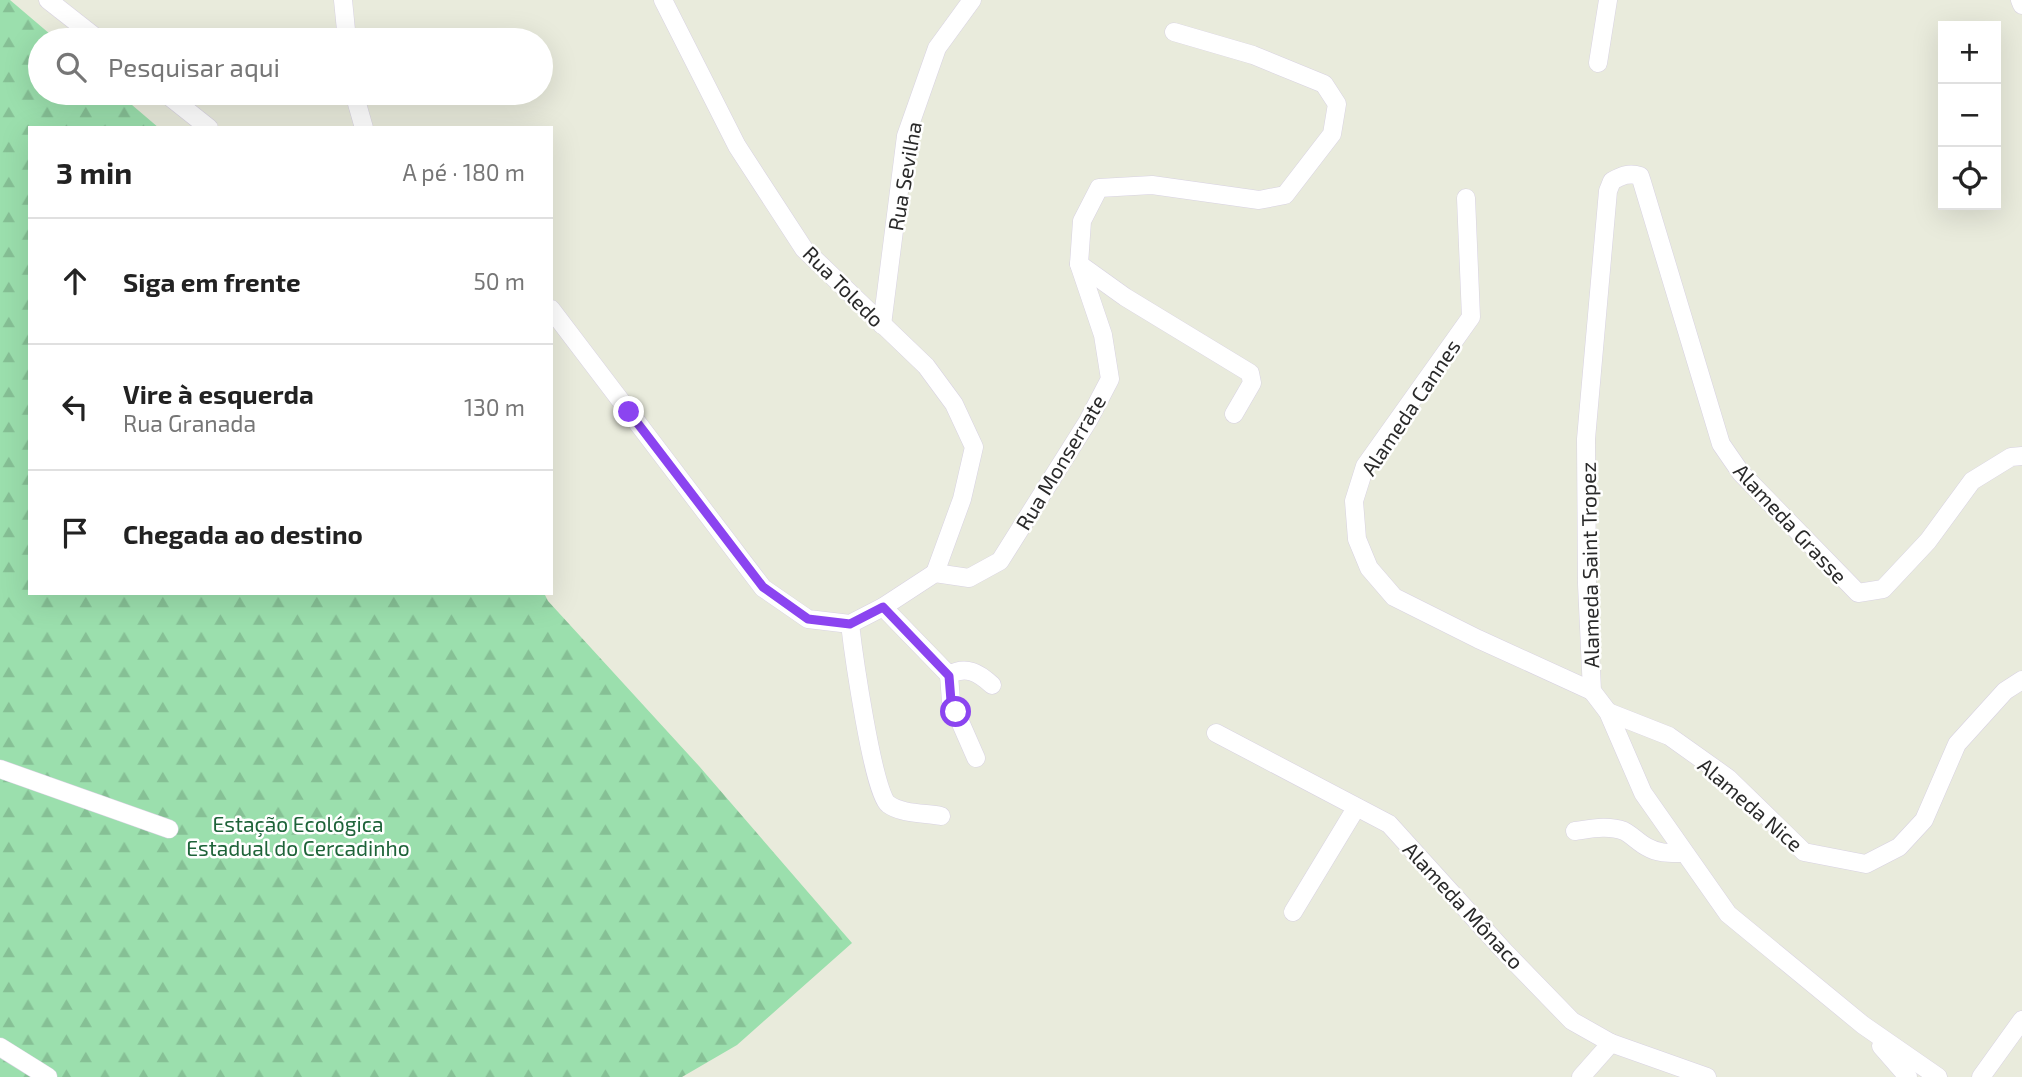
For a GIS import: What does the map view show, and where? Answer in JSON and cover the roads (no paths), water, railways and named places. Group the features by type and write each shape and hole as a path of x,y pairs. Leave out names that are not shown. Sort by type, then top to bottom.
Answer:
{"street":[{"path":"48,0 84,28"},
{"path":"343,0 346,28"},
{"name":"Rua Toledo","path":"663,0 737,146 804,249 926,366 954,404 974,447 962,499 935,573"},
{"name":"Rua Sevilha","path":"882,325 906,136 937,48 972,0"},
{"path":"1598,63 1608,0"},
{"name":"Rua Monserrate","path":"935,573 968,578 1000,561 1088,421 1110,379 1103,335 1079,264 1082,221 1099,188 1152,185 1259,200 1285,195 1332,134 1337,104 1324,84 1253,55 1174,32"},
{"path":"180,105 206,126"},
{"path":"357,105 363,126"},
{"name":"Alameda Grasse","path":"1622,176 1640,176 1721,444 1741,473 1857,593 1883,589 1928,541 1972,481 2011,457 2022,456"},
{"name":"Alameda Saint Tropez","path":"1622,176 1612,181 1608,191 1586,439 1587,584 1592,691 1608,712 1643,793 1728,914 1863,1025 1938,1077"},
{"name":"Alameda Cannes","path":"1466,198 1471,317 1365,466 1354,501 1357,539 1369,568 1394,597 1592,691"},
{"path":"1079,264 1125,297 1250,373 1252,383 1234,414"},
{"path":"553,312 763,587 808,619 850,624 883,607 935,573"},
{"path":"883,607 949,676 951,701 976,758"},
{"path":"850,624 866,727 881,793 887,804 900,810 941,816"},
{"path":"949,676 959,670 968,670 981,675 992,685"},
{"name":"Alameda Nice","path":"1608,712 1669,736 1728,778 1804,852 1866,864 1899,847 1924,820 1957,744 2005,691 2022,680"},
{"name":"Alameda Mônaco","path":"1216,733 1389,824 1504,951 1572,1021 1611,1043 1707,1077"},
{"path":"0,769 169,829"},
{"path":"1293,912 1356,808"},
{"path":"1574,831 1599,828 1624,831 1647,848 1661,853 1684,853"},
{"path":"1980,1077 2022,1020"},
{"name":"Alameda Saint Tropez","path":"1863,1025 1908,1077"},
{"path":"1581,1077 1611,1043"},
{"path":"0,1047 48,1077"}],"park label":[{"name":"Estação Ecológica Estadual do Cercadinho","path":"298,835"}]}
